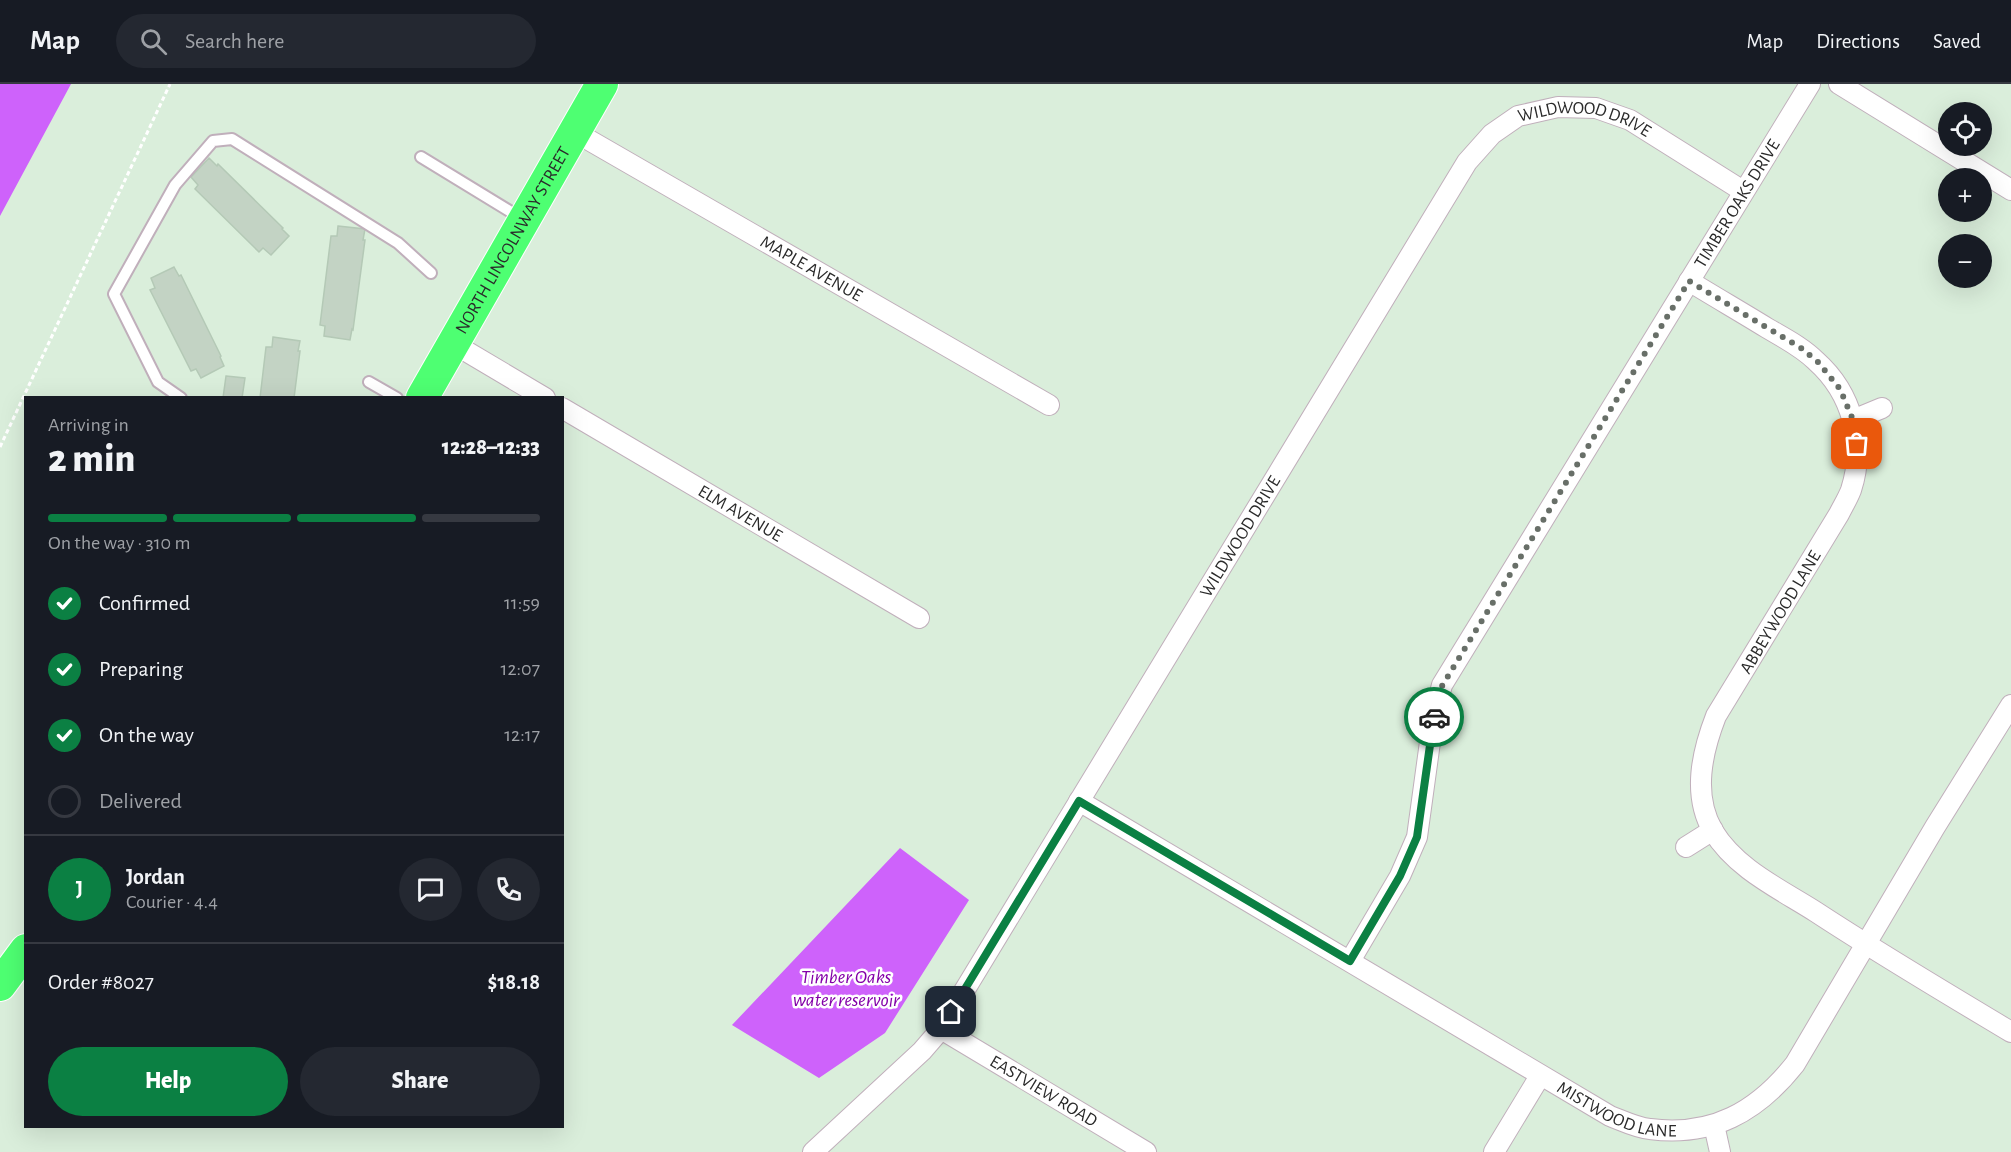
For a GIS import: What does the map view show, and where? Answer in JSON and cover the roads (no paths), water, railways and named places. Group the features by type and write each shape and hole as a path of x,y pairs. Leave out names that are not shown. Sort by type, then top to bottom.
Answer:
{"main road":[{"name":"NORTH LINCOLNWAY STREET","path":"423,396 602,84"},
{"path":"0,985 24,953"}],"street":[{"name":"TIMBER OAKS DRIVE","path":"1350,961 1400,876 1417,837 1433,720 1442,686 1810,84"},
{"path":"1839,84 2011,190"},
{"name":"WILDWOOD DRIVE","path":"813,1152 922,1051 940,1029 1467,162 1492,134 1518,116 1558,107 1596,108 1630,120 1743,191"},
{"name":"MAPLE AVENUE","path":"574,132 1049,405"},
{"name":"ABBEYWOOD LANE","path":"1689,281 1801,348 1818,362 1840,389 1853,420 1857,444 1851,491 1716,716 1706,741 1701,770 1705,812 1713,830 1726,849 1744,866 1866,945 2011,1032"},
{"path":"454,344 542,396"},
{"path":"1853,420 1882,408"},
{"name":"ELM AVENUE","path":"564,409 919,618"},
{"name":"MISTWOOD LANE","path":"1079,801 1610,1116 1648,1129 1686,1130 1714,1125 1742,1114 1781,1082 1795,1064 1929,837 2011,705"},
{"path":"1686,847 1713,830"},
{"name":"EASTVIEW ROAD","path":"940,1029 1146,1152"},
{"path":"1494,1152 1540,1076"},
{"path":"1714,1125 1720,1152"}],"lane":[{"path":"177,396 158,382 114,294 175,185 213,141 232,139 398,243 431,273"},
{"path":"421,157 524,220"},
{"path":"369,382 394,396"}],"water":[{"path":"0,84 71,84 0,216"},
{"name":"Timber Oaks water reservoir","path":"900,848 969,900 885,1033 819,1078 732,1025"}]}
